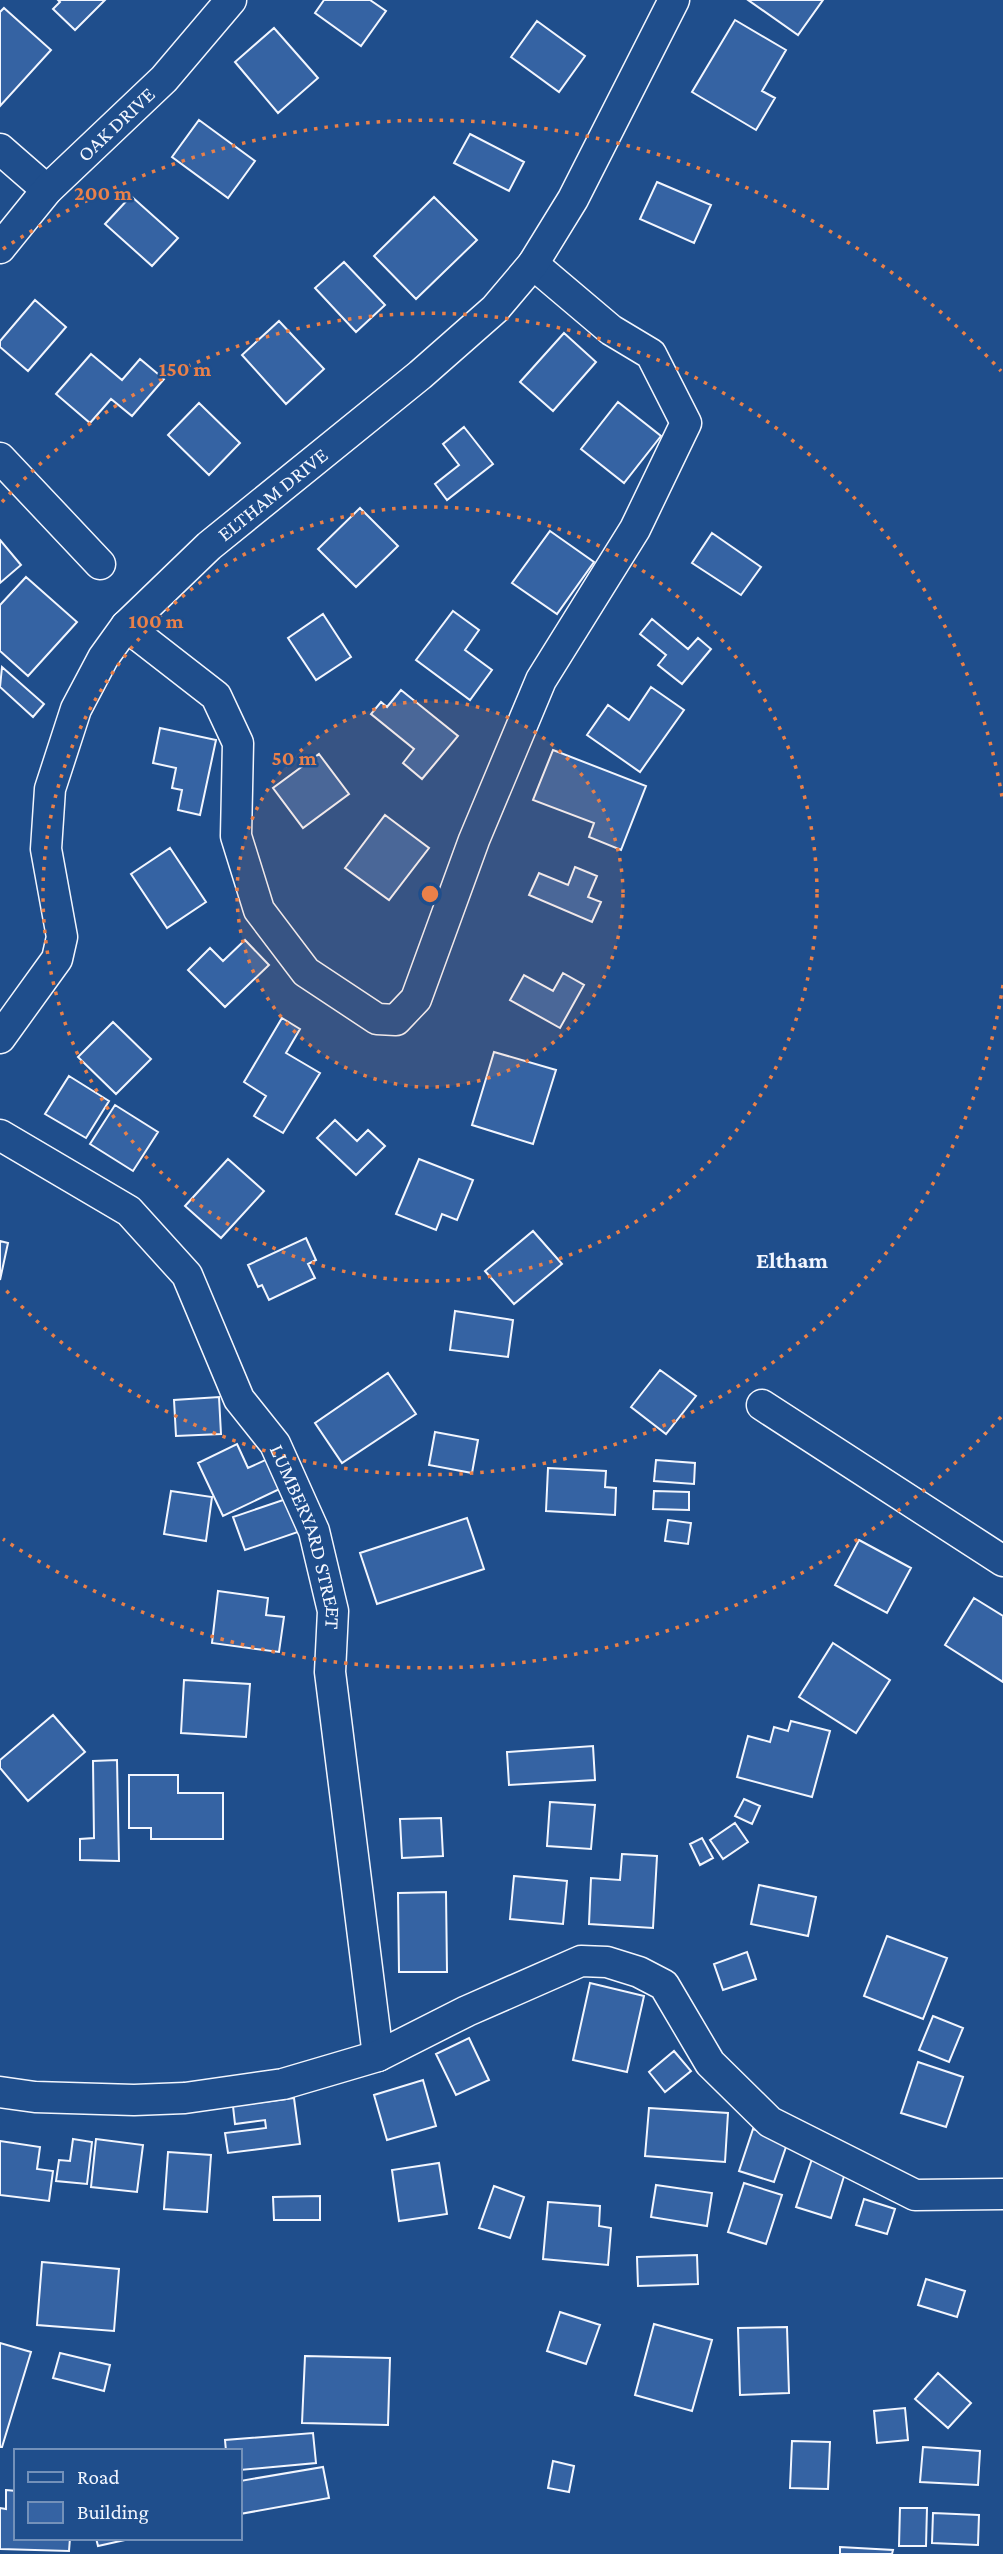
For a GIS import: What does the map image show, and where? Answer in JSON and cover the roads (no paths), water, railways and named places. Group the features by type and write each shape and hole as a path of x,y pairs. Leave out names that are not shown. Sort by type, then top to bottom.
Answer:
{"street":[{"name":"ELTHAM DRIVE","path":"0,1038 57,959 62,937 46,849 50,789 76,709 103,659 126,626 209,546 420,375 495,309 533,264 573,200 674,0"},
{"name":"OAK DRIVE","path":"0,248 47,190 164,79 227,2"},
{"path":"0,149 47,190"},
{"path":"126,626 216,696 233,731 238,743 236,836 259,910 306,972 377,1019 396,1020 416,999 474,840 541,680 635,529 686,423 651,354 611,330 533,264"},
{"path":"0,458 100,564"},
{"name":"LUMBERYARD STREET","path":"0,1135 129,1211 187,1275 239,1399 275,1444 314,1531 333,1611 330,1672 378,2056"},
{"path":"762,1405 1003,1561"},
{"path":"0,2091 79,2099 185,2098 283,2084 378,2056 534,1980 581,1961 607,1962 639,1972 664,1985 710,2063 770,2122 915,2195 1003,2194"}],"district":[{"name":"Eltham","path":"792,1260"}]}
